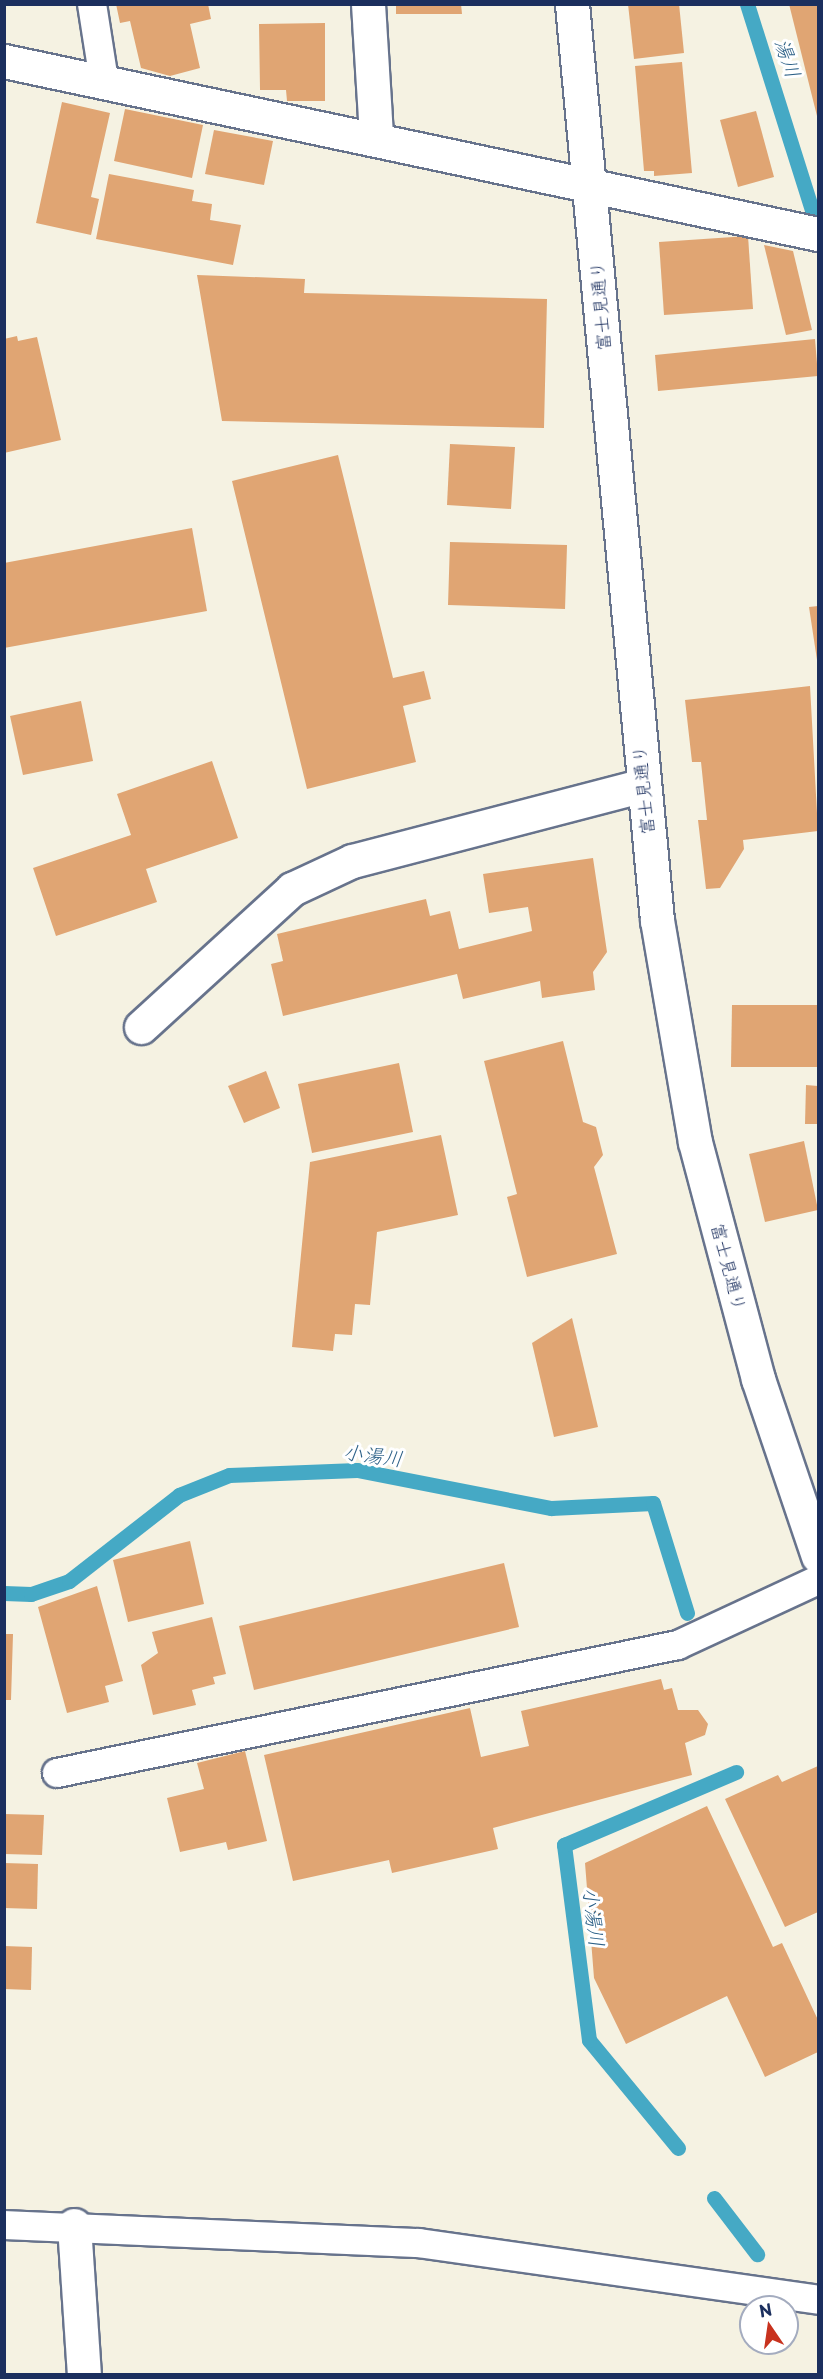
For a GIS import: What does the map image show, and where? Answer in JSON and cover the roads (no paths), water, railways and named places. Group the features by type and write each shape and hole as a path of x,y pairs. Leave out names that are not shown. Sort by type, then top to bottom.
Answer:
{"street":[{"path":"368,4 376,136"},
{"name":"富士見通り","path":"572,4 657,920 695,1142 758,1380 819,1556"},
{"path":"4,61 376,136 590,189 808,232"},
{"path":"141,1027 292,889 352,861 643,785"},
{"path":"74,2226 84,2374"}],"lane":[{"path":"92,4 104,81"},
{"path":"57,1773 678,1645 819,1580"},
{"path":"4,2225 74,2226 419,2243 819,2300"}],"waterway":[{"name":"湯川","path":"747,4 818,229"},
{"name":"小湯川","path":"4,1593 31,1594 69,1581 179,1495 229,1475 357,1470 551,1508 653,1503 687,1613"},
{"name":"小湯川","path":"678,2148 589,2040 564,1845 736,1772"},
{"name":"小湯川","path":"714,2198 757,2254"}]}
